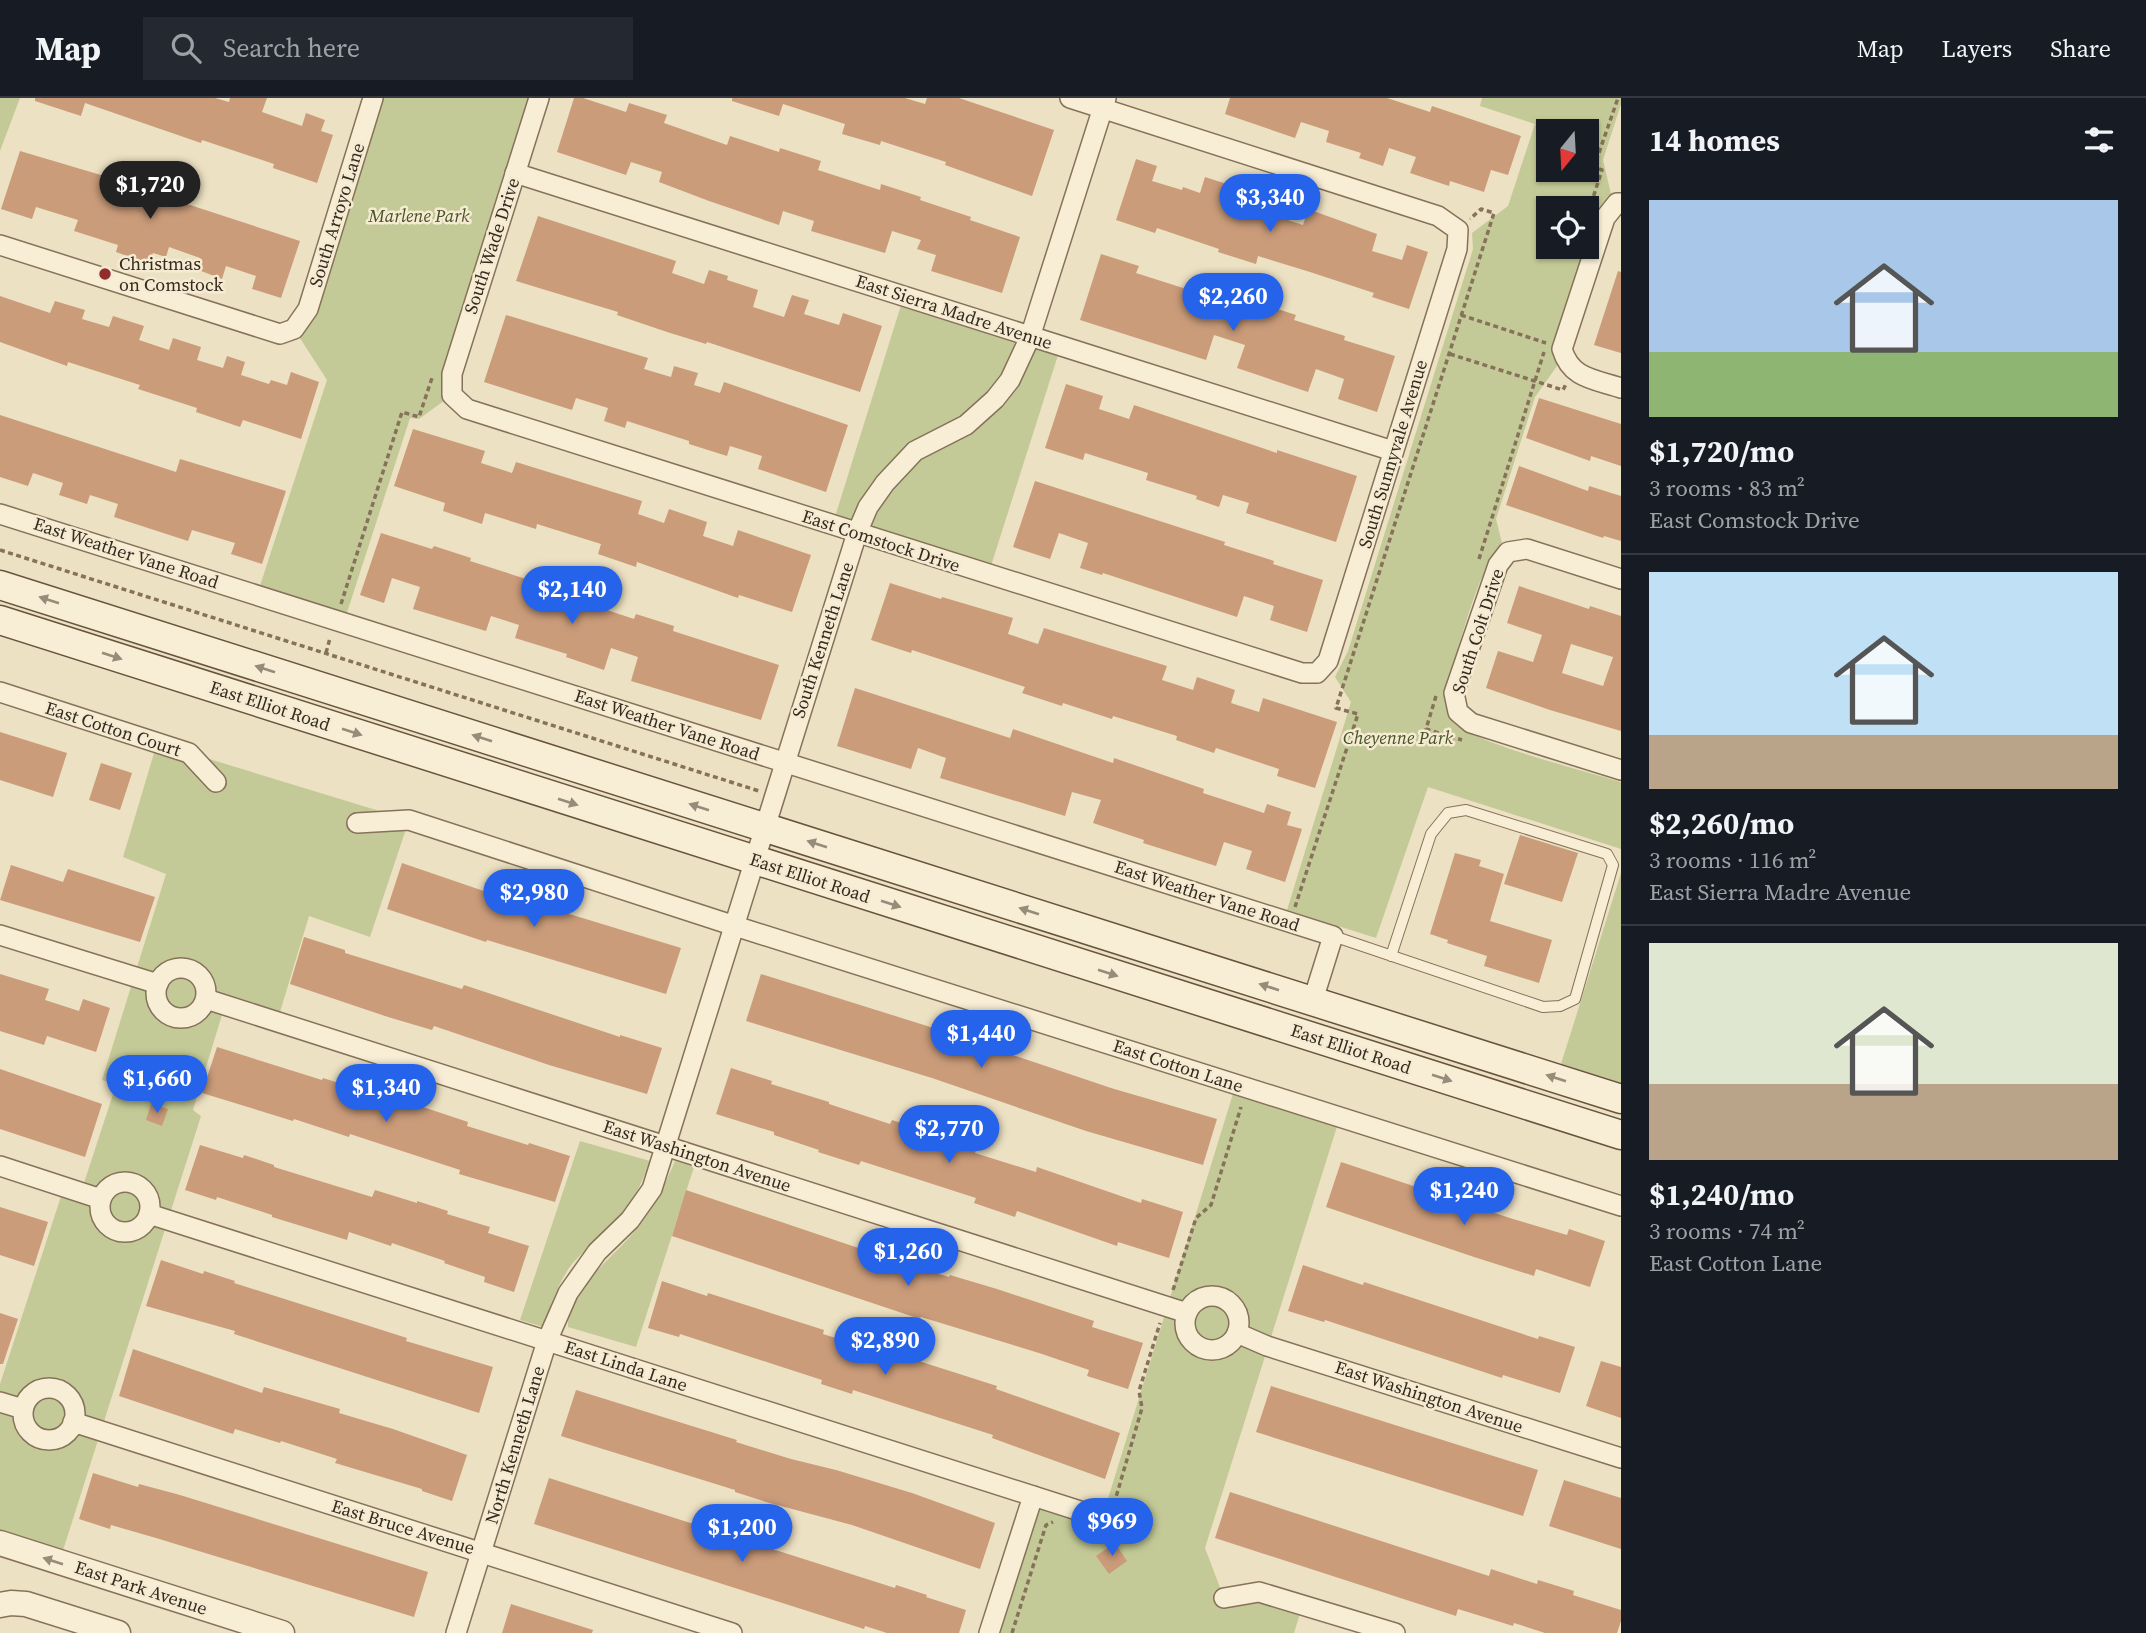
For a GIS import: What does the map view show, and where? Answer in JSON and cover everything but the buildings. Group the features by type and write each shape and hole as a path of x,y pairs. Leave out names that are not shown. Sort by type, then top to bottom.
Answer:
{"main road":[{"name":"East Elliot Road","path":"0,585 1621,1135"},
{"name":"East Elliot Road","path":"0,620 760,844 1312,1000 1621,1099"}],"street":[{"name":"South Arroyo Lane","path":"0,246 280,334 294,329 308,309 373,98"},
{"name":"South Wade Drive","path":"452,389 452,373 539,98"},
{"path":"1070,98 1104,103 1438,216 1458,230"},
{"name":"South Kenneth Lane","path":"760,844 857,533 885,483 915,451 966,425 995,399 1010,380 1030,337 1104,103"},
{"name":"East Sierra Madre Avenue","path":"515,173 1393,451"},
{"path":"1619,203 1605,218 1562,349 1570,367 1578,374 1621,388"},
{"name":"South Sunnyvale Avenue","path":"1317,673 1328,661 1457,249 1458,230"},
{"name":"East Comstock Drive","path":"452,389 467,409 1302,673 1317,673"},
{"name":"East Weather Vane Road","path":"0,514 1333,936"},
{"name":"South Colt Drive","path":"1621,579 1527,549 1507,552 1498,565 1454,693 1458,712 1471,723 1621,770"},
{"name":"East Cotton Court","path":"0,692 189,753 216,782"},
{"path":"357,823 409,820 735,926"},
{"name":"North Kenneth Lane","path":"456,1633 547,1341 568,1293 597,1252 630,1220 652,1189 760,844"},
{"name":"East Cotton Lane","path":"735,926 1621,1206"},
{"path":"0,935 158,984"},
{"path":"1312,1000 1333,936"},
{"path":"187,968 202,977 207,987 206,999 200,1010 190,1017 180,1019 163,1010 157,1002 156,992 164,974 171,970 187,968"},
{"name":"East Washington Avenue","path":"206,999 1187,1313"},
{"path":"0,1166 101,1199"},
{"path":"126,1182 135,1184 148,1196 149,1214 141,1227 132,1231 113,1230 100,1215 101,1199 112,1185 126,1182"},
{"name":"East Linda Lane","path":"149,1214 1033,1496 1107,1515"},
{"path":"1214,1296 1223,1298 1236,1311 1239,1324 1237,1333 1223,1348 1206,1349 1196,1345 1186,1328 1187,1313 1199,1300 1214,1296"},
{"name":"East Washington Avenue","path":"1237,1333 1267,1346 1621,1458"},
{"path":"53,1388 68,1397 73,1405 73,1422 69,1431 61,1437 46,1440 36,1437 26,1429 23,1409 33,1393 53,1388"},
{"path":"0,1402 23,1409"},
{"name":"East Bruce Avenue","path":"73,1422 732,1633"},
{"path":"989,1633 1033,1496"},
{"name":"East Park Avenue","path":"0,1543 282,1633"},
{"path":"1224,1598 1259,1592 1395,1633"},
{"path":"0,1605 26,1604 118,1633"}],"lane":[{"path":"1333,936 1391,956 1543,1007 1560,1006 1574,999 1613,865 1607,854 1466,810 1448,813 1431,834 1391,956"}],"path":[{"path":"1594,196 1602,170 1594,167 1618,98"},
{"path":"1290,922 1357,714 1336,708 1494,213 1481,209 1458,230"},
{"path":"1461,315 1547,343"},
{"path":"1449,354 1563,390 1570,367"},
{"path":"326,653 402,412 419,417 432,378 452,389"},
{"path":"0,550 774,795"},
{"path":"1107,1515 1142,1408 1139,1391 1166,1305 1175,1286 1196,1218 1211,1205 1242,1107 1229,1103"},
{"path":"1012,1633 1046,1525 1054,1522"}],"green space":[{"path":"0,98 20,98 0,151"},
{"name":"Marlene Park","path":"374,98 539,98 452,395 419,419 410,418 344,622 257,595 327,380 294,329"},
{"name":"Cheyenne Park","path":"1482,98 1621,98 1603,160 1611,194 1599,208 1599,196 1536,196 1536,259 1582,259 1555,346 1557,366 1535,397 1496,519 1502,543 1476,592 1446,691 1447,707 1453,722 1482,738 1531,756 1621,782 1621,849 1428,787 1376,938 1287,910 1351,702 1335,677 1348,651 1473,249 1472,233 1508,206 1535,124 1480,106"},
{"path":"902,302 1059,352 990,569 834,520"},
{"path":"157,743 409,820 370,937 309,916 277,1022 225,1005 193,1110 201,1116 59,1563 0,1543 0,1384 64,1187 81,1192 116,1085 102,1080 166,874 123,857"},
{"path":"1621,873 1621,1084 1561,1064"},
{"path":"1236,1084 1340,1117 1205,1548 1224,1598 1303,1604 1294,1633 989,1633 1033,1496 1102,1518"},
{"path":"580,1141 650,1161 636,1194 622,1216 569,1268 557,1289 543,1327 520,1320"},
{"path":"675,1161 694,1167 636,1347 568,1327 575,1300 584,1286 644,1219"}],"place":[{"name":"Christmas on Comstock","path":"105,274"}]}
